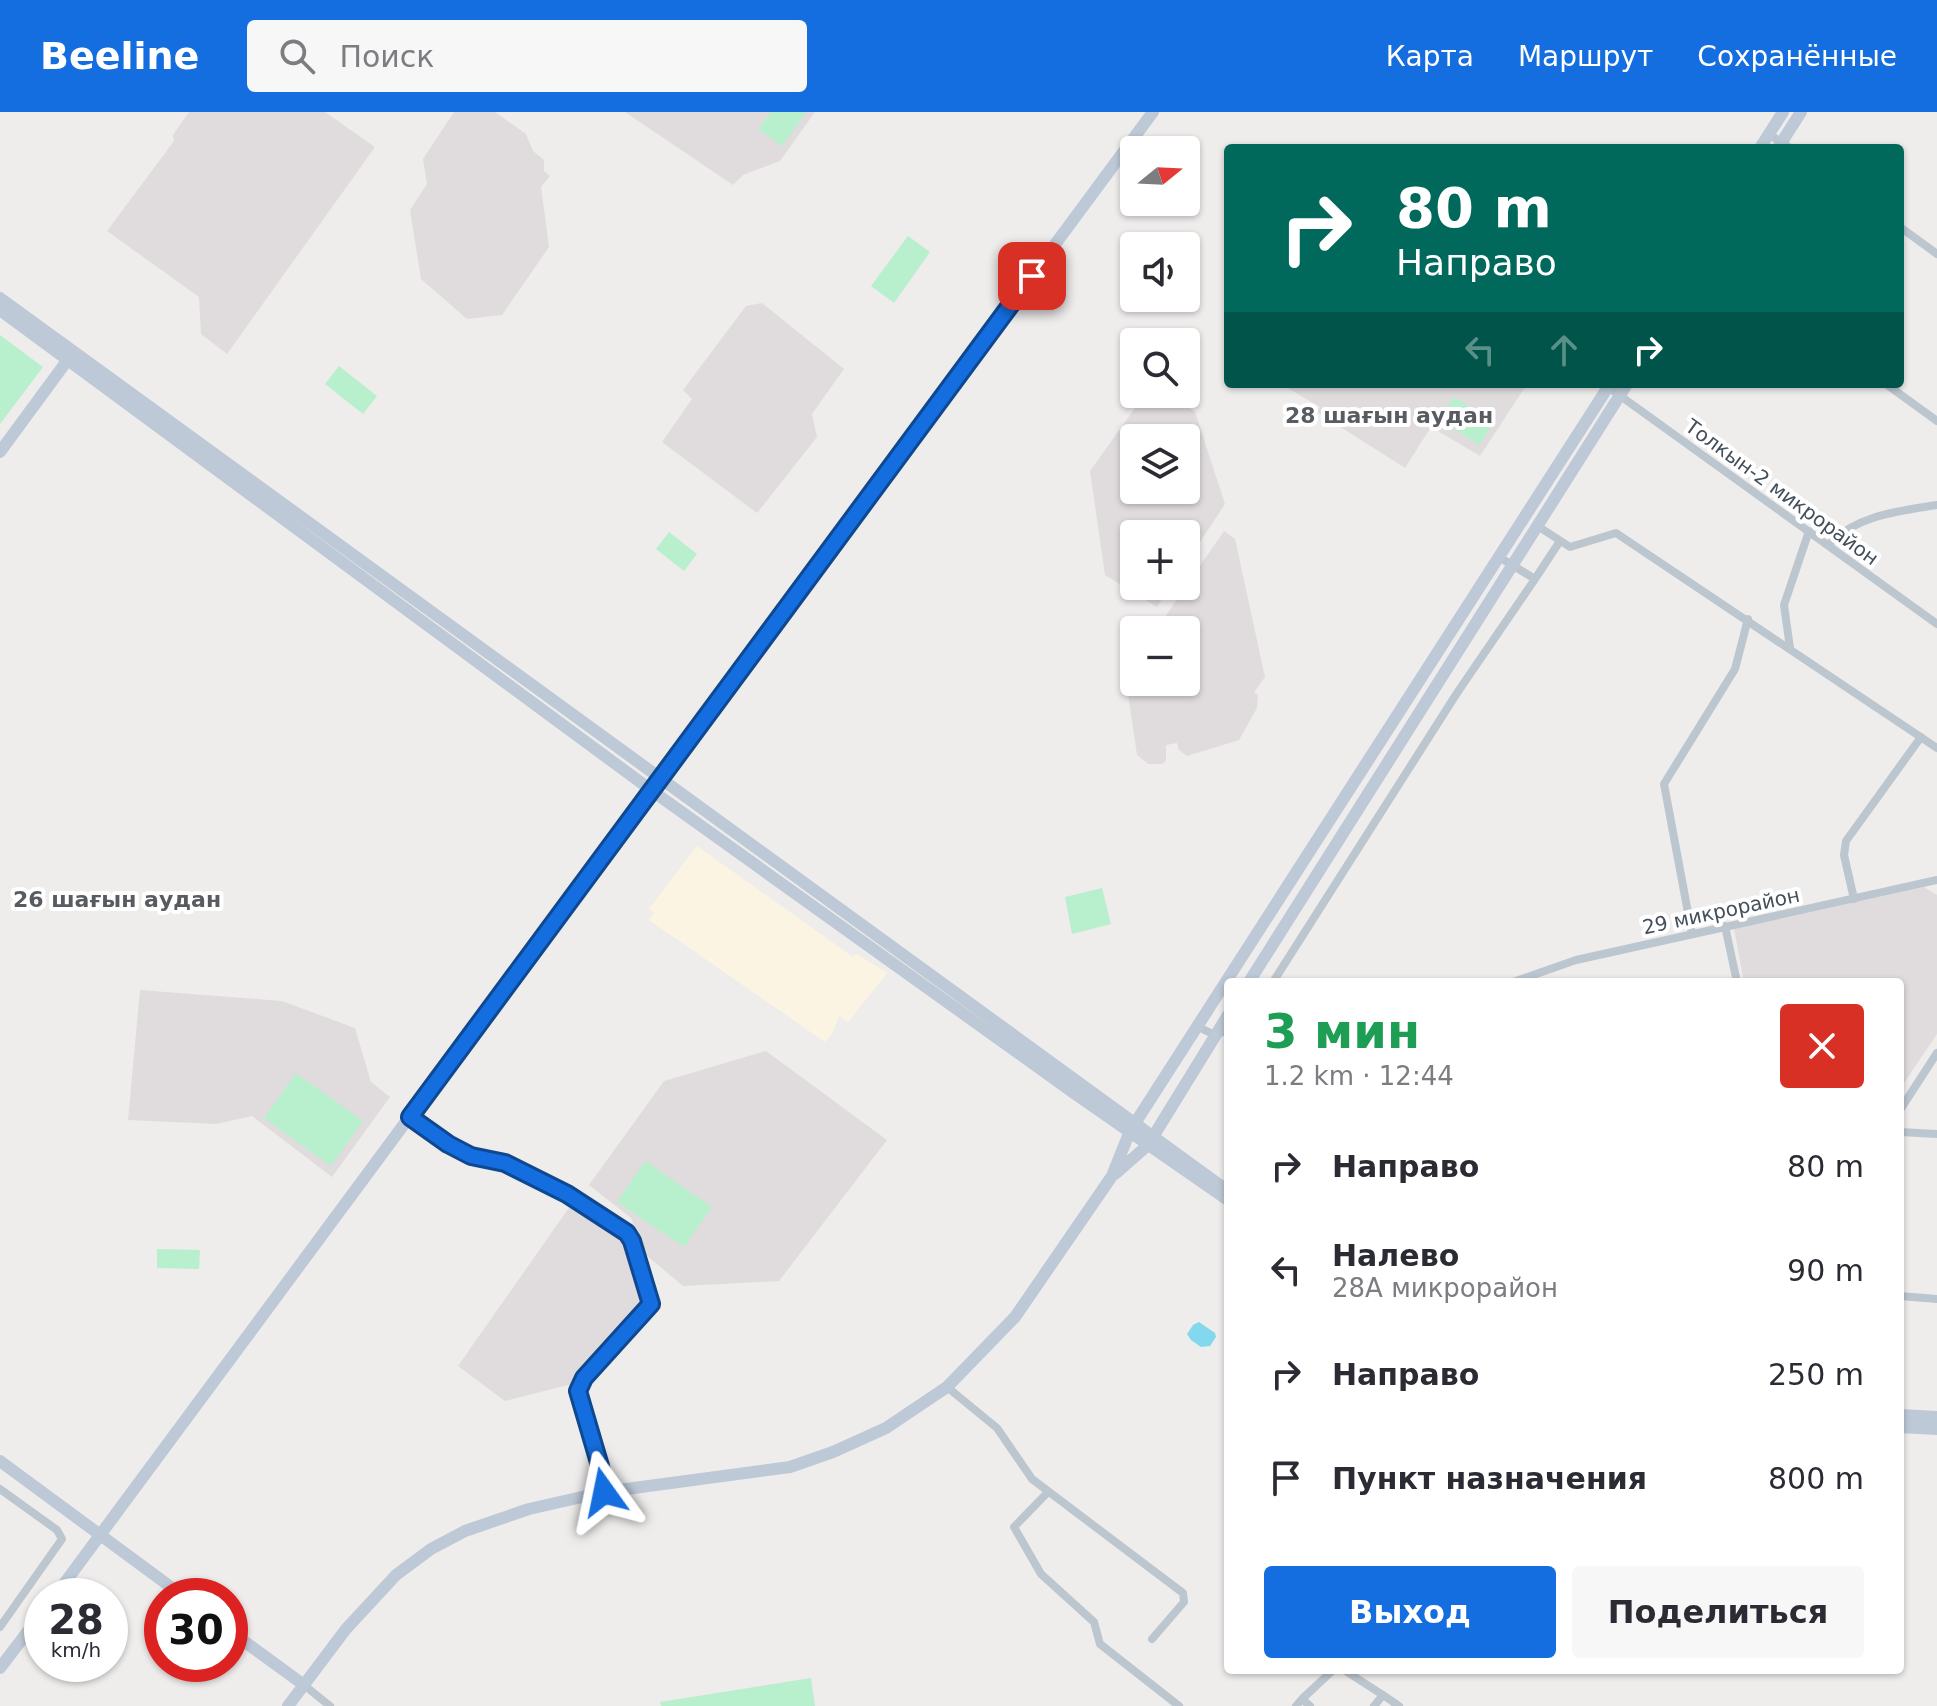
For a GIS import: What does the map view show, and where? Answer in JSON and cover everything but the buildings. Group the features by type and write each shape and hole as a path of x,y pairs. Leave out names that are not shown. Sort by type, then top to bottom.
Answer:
{"main road":[{"path":"69,1578 1153,112"},
{"path":"1763,144 1783,112"},
{"path":"1784,144 1801,112"},
{"path":"0,298 71,355 651,790 1037,1068 1133,1126"},
{"path":"0,310 71,355 661,777 1133,1126 1224,1197"},
{"path":"0,452 71,355"},
{"path":"1227,978 1607,388"},
{"path":"1252,978 1624,390"},
{"path":"288,1706 346,1629 396,1575 431,1549 465,1531 529,1509 604,1492 790,1467 886,1428 947,1387 1015,1317 1112,1176 1133,1126 1224,983"},
{"path":"1112,1176 1150,1140 1224,1021"},
{"path":"1150,1140 1224,1188"},
{"path":"1904,1415 1937,1417"},
{"path":"1904,1427 1937,1429"},
{"path":"0,1461 158,1578"},
{"path":"2,1660 24,1634"},
{"path":"248,1644 304,1685"}],"street":[{"path":"1769,134 1781,144"},
{"path":"1904,230 1937,254"},
{"path":"1892,388 1937,421"},
{"name":"Толкын-2 микрорайон","path":"1624,390 1937,624"},
{"path":"1829,544 1875,515 1937,505"},
{"path":"1536,525 1570,547 1616,533 1937,748"},
{"path":"1790,648 1784,605 1809,531"},
{"path":"1276,978 1457,693 1560,541"},
{"path":"1499,557 1535,579"},
{"path":"1692,934 1664,784 1735,669 1748,619"},
{"path":"1854,899 1844,855 1846,841 1921,737"},
{"name":"29 микрорайон","path":"1524,978 1576,960 1937,880"},
{"path":"1725,926 1736,978"},
{"path":"1196,1026 1215,1035 1224,1032"},
{"path":"1904,1104 1937,1053"},
{"path":"410,1117 471,1156 505,1163 556,1188 627,1233 632,1241 651,1304 584,1378 578,1391 600,1466 604,1492"},
{"path":"1904,1132 1937,1134"},
{"path":"1904,1296 1937,1299"},
{"path":"947,1387 997,1428 1032,1479 1183,1593 1184,1602 1152,1639"},
{"path":"0,1489 57,1530 62,1539 0,1627"},
{"path":"1048,1492 1014,1527 1041,1574 1094,1622 1100,1644 1179,1706"},
{"path":"1310,1706 1299,1702 1329,1674"},
{"path":"1350,1674 1399,1706"},
{"path":"304,1685 330,1706"},
{"path":"1374,1706 1383,1695"}],"shaded area":[{"path":"189,112 325,112 375,147 227,354 201,334 199,297 107,231 174,141 173,135"},
{"path":"454,112 495,112 526,134 533,151 544,160 544,171 550,176 541,187 549,247 502,315 467,319 421,279 410,210 427,184 423,159"},
{"path":"625,112 815,112 780,161 743,175 733,185"},
{"path":"762,303 844,369 812,414 817,437 757,513 662,442 692,399 683,390 746,306"},
{"path":"1288,388 1524,388 1480,456 1431,427 1405,468 1317,412 1320,407"},
{"path":"1135,408 1189,408 1195,412 1199,424 1124,424"},
{"path":"1200,427 1225,504 1200,542 1200,520 1120,520 1120,584 1105,575 1090,471 1120,429 1120,504 1200,504"},
{"path":"1224,531 1235,539 1265,677 1254,692 1258,695 1257,708 1239,740 1187,756 1179,750 1177,743 1166,745 1166,761 1148,764 1137,755 1128,696 1200,696 1200,616 1166,616 1177,600 1200,600 1200,566"},
{"path":"1146,600 1162,600 1157,607"},
{"path":"697,846 853,957 856,954 887,973 848,1022 839,1016 825,1042 649,920 654,913 649,909"},
{"path":"1924,887 1937,895 1937,1034 1904,1083 1904,978 1743,978 1734,929"},
{"path":"140,990 282,1001 355,1028 371,1082 390,1097 332,1177 252,1116 216,1124 128,1120"},
{"path":"766,1051 887,1140 779,1281 683,1286 645,1254 631,1218 589,1185 664,1081"},
{"path":"573,1202 624,1236 644,1305 572,1384 505,1401 458,1366"}],"green space":[{"path":"771,112 806,112 782,146 758,129"},
{"path":"908,236 930,252 894,303 871,286"},
{"path":"0,335 43,367 0,424"},
{"path":"339,366 377,396 363,414 325,384"},
{"path":"1454,397 1494,422 1479,445 1439,419"},
{"path":"669,532 697,554 684,571 656,549"},
{"path":"1102,888 1111,924 1072,934 1065,897"},
{"path":"296,1073 363,1121 331,1166 264,1118"},
{"path":"645,1161 712,1207 684,1247 617,1202"},
{"path":"157,1249 200,1250 199,1269 157,1268"},
{"path":"811,1678 815,1706 661,1706 660,1702"}],"water":[{"path":"1199,1322 1215,1333 1210,1346 1201,1347 1187,1334"}],"district":[{"name":"28 шағын аудан","path":"1389,415"},
{"name":"26 шағын аудан","path":"117,899"}],"route":[{"path":"604,1492 600,1466 578,1391 584,1378 651,1304 632,1241 627,1233 567,1194 523,1170 492,1159 471,1156 410,1117 1032,276"}]}
